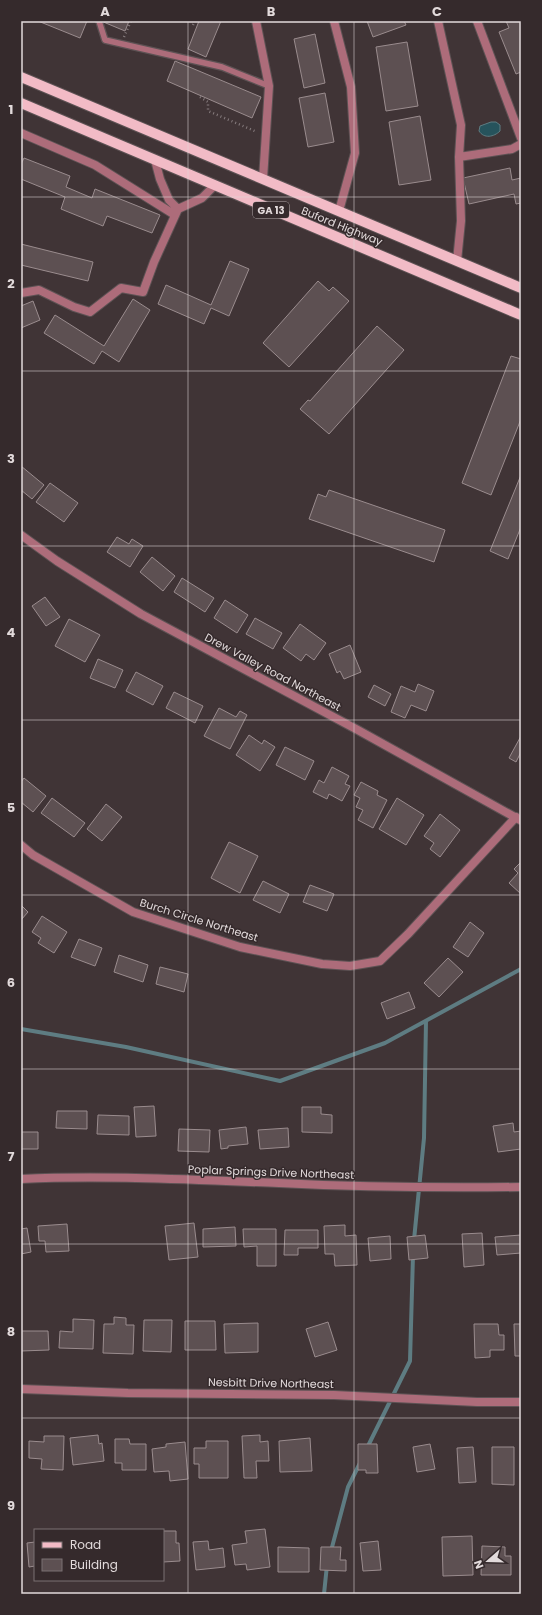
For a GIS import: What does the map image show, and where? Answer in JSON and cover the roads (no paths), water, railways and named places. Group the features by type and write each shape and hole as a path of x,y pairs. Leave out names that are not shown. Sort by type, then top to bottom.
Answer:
{"main road":[{"name":"Buford Highway","path":"21,77 521,288"},
{"name":"Buford Highway","path":"21,103 521,315"}],"street":[{"path":"256,21 269,86 263,179"},
{"path":"334,21 351,87 355,153 339,211"},
{"path":"438,21 461,125 459,156 461,221 457,261"},
{"path":"477,21 521,138"},
{"path":"21,133 95,165 177,212"},
{"path":"459,156 512,149 521,144"},
{"path":"155,160 160,179 169,200 177,212"},
{"path":"21,293 39,290 74,307 90,312 121,288 143,292 154,262 177,212 202,198 214,186"},
{"name":"Drew Valley Road Northeast","path":"21,535 57,561 141,614 356,728 519,819"},
{"name":"Burch Circle Northeast","path":"21,845 34,855 133,912 240,947 322,964 350,966 380,961 519,819"},
{"name":"Poplar Springs Drive Northeast","path":"21,1178 64,1176 120,1177 338,1186 451,1188 521,1187"},
{"name":"Nesbitt Drive Northeast","path":"21,1389 128,1394 334,1395 477,1402 521,1402"}],"lane":[{"path":"99,21 105,40 222,67 269,86"}],"water":[{"path":"491,122 496,122 500,125 500,131 495,135 489,136 481,134 479,131 480,126"}],"waterway":[{"path":"21,1029 126,1047 280,1081 385,1043 521,969"},
{"path":"414,1240 424,1138 426,1021"},
{"path":"367,1448 410,1361 413,1255"},
{"path":"331,1551 348,1487 360,1463"},
{"path":"324,1594 327,1565"}]}
